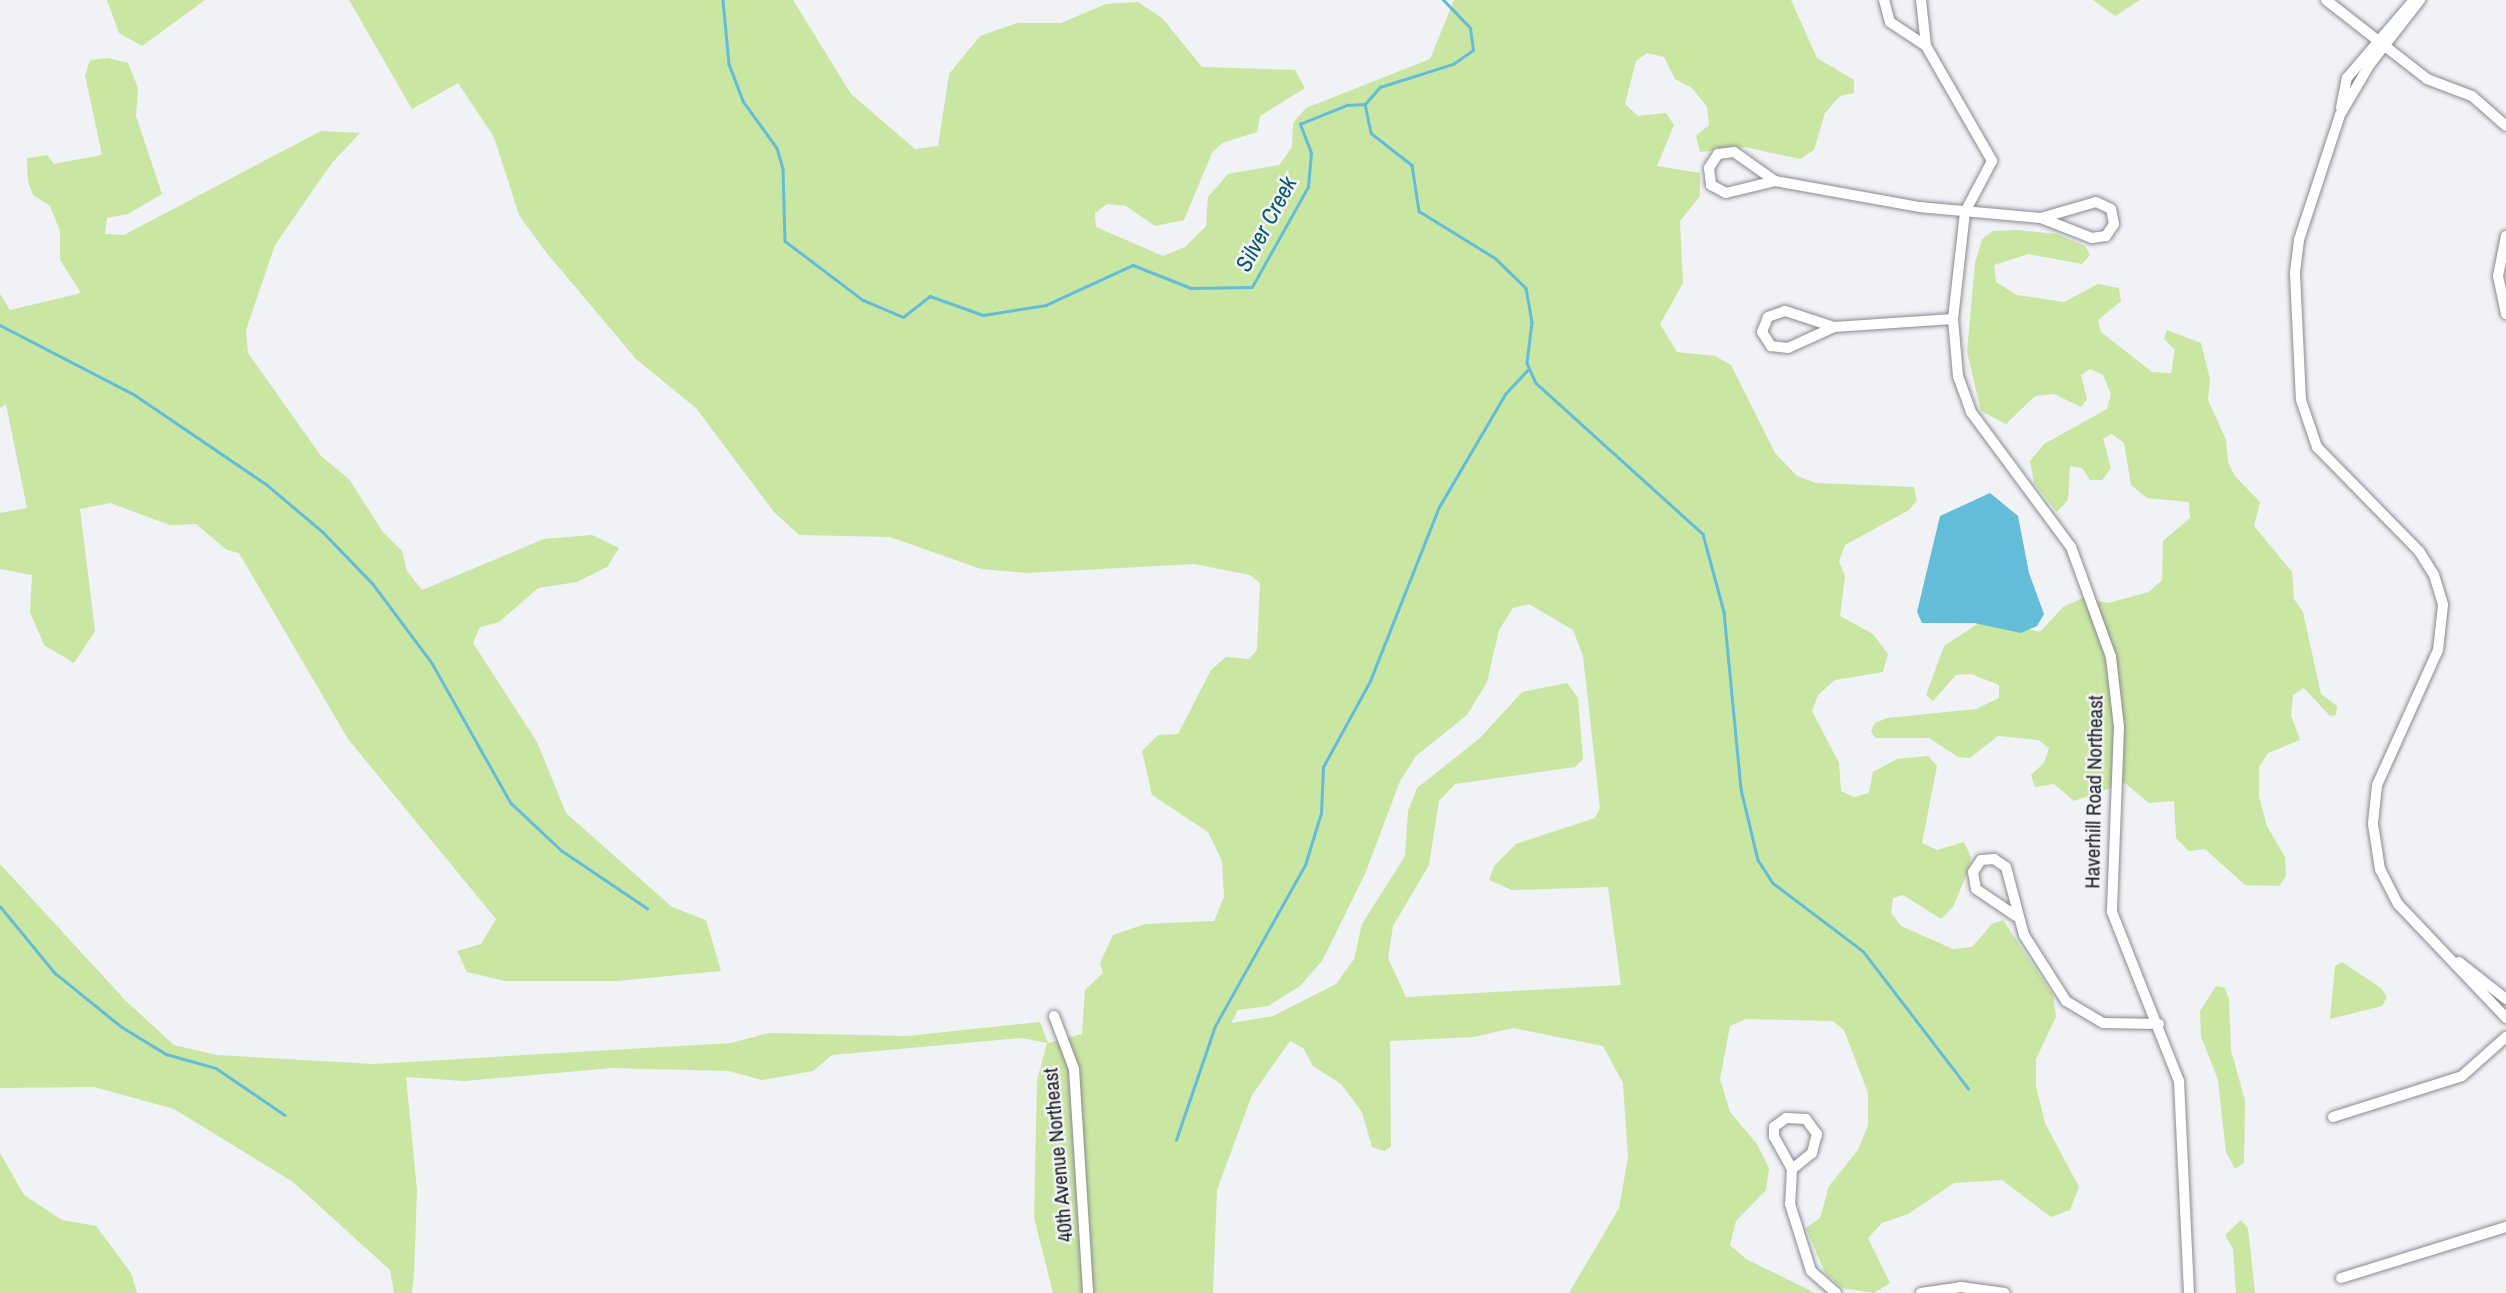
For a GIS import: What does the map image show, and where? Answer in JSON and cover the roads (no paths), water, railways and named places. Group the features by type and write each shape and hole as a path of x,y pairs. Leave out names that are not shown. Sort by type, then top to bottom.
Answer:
{"street":[{"path":"1884,0 1890,22 1926,46"},
{"path":"1921,0 1926,46"},
{"path":"2326,0 2427,79 2472,96 2506,126"},
{"path":"2414,0 2379,44 2340,115 2297,249 2301,400 2317,447 2407,537 2440,590 2444,620 2438,650 2388,751 2373,824 2388,887 2506,1018"},
{"path":"2379,44 2420,0"},
{"name":"Haverhill Road Northeast","path":"1926,46 1992,161 1965,212 1953,319 1958,376 1971,412 2071,547 2105,635 2119,727 2112,912 2130,968 2159,1024 2179,1082 2189,1293"},
{"path":"1775,181 1735,194 1717,191 1710,178 1711,160 1734,152 1775,181 1965,212 2041,218 2092,238 2106,236 2114,224 2111,209 2096,202 2041,218"},
{"path":"2506,236 2498,276 2506,314"},
{"path":"1834,327 1785,312 1768,317 1762,331 1771,346 1788,348 1834,327 1953,319"},
{"path":"2016,916 1976,889 1973,872 1981,860 1994,859 2006,867 2016,916 2066,1001 2103,1023 2159,1024"},
{"path":"2443,951 2506,999"},
{"name":"40th Avenue Northeast","path":"1054,1017 1074,1069 1088,1293"},
{"path":"2333,1117 2462,1076 2506,1037"},
{"path":"1793,1169 1812,1153 1817,1134 1806,1119 1786,1118 1774,1127 1774,1137 1793,1169 1790,1204 1801,1250 1811,1271 1836,1293"},
{"path":"2341,1278 2506,1227"},
{"path":"1921,1293 1961,1287 2005,1293"}],"water":[{"path":"1990,493 2018,516 2029,573 2044,614 2037,626 2021,633 1974,623 1922,623 1917,612 1940,516"}],"waterway":[{"name":"Silver Creek","path":"723,0 729,64 743,101 777,148 783,169 785,241 863,300 903,317 930,296 983,315 1046,305 1133,265 1191,288 1252,287 1308,187 1311,153 1300,124 1347,105 1365,104 1380,87 1453,64 1473,50 1470,28 1443,0"},
{"path":"1365,104 1371,133 1412,165 1419,211 1495,258 1526,288 1532,322 1527,363 1536,383 1703,534 1724,612 1741,789 1758,860 1773,883 1863,951 1968,1088"},
{"path":"0,325 135,395 266,484 323,532 373,584 432,663 511,803 561,850 647,908"},
{"path":"1176,1140 1215,1026 1305,865 1321,813 1323,767 1370,681 1439,507 1506,393 1528,369"},
{"path":"0,906 55,973 122,1027 166,1054 216,1068 285,1115"}]}
